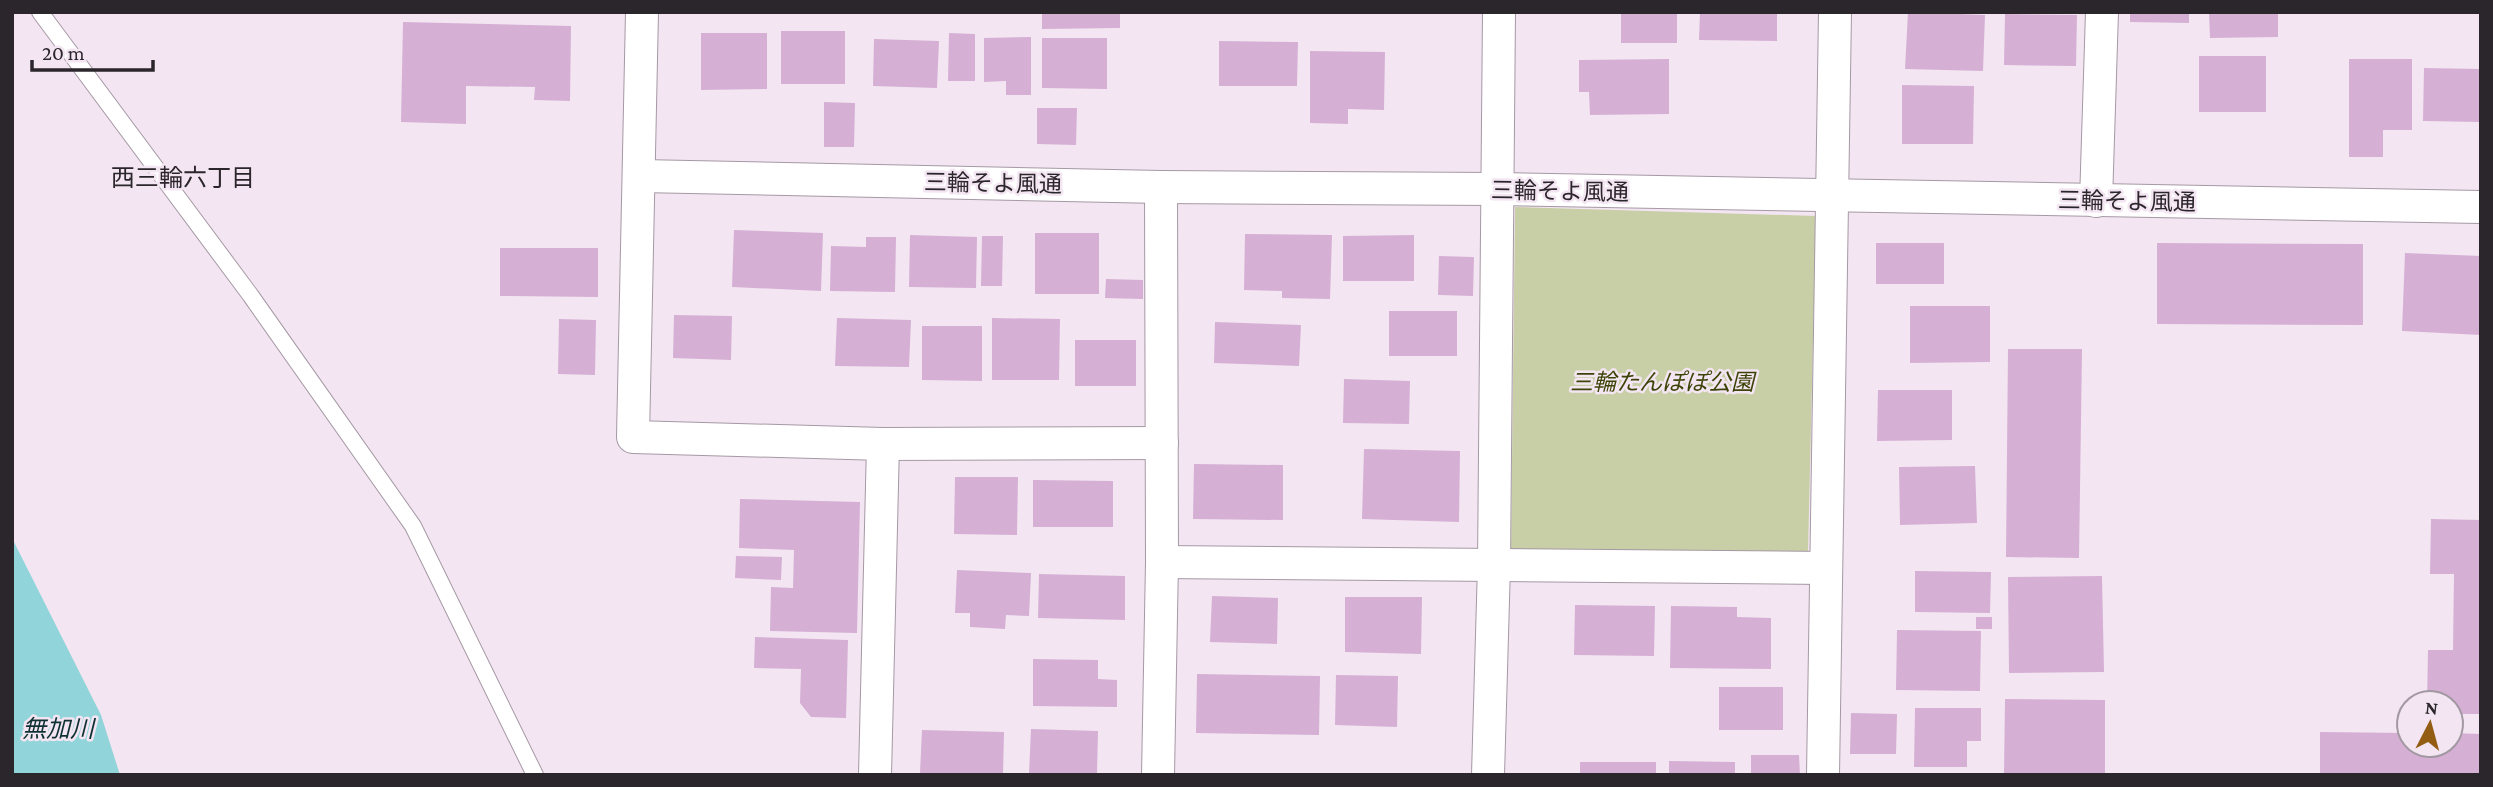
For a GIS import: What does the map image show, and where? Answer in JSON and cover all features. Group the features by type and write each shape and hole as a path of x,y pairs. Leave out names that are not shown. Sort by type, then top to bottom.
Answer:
{"street":[{"path":"642,12 633,437 883,444 1161,443"},
{"path":"1488,775 1494,565 1499,12"},
{"path":"1823,775 1835,12"},
{"path":"2096,201 2102,12"},
{"name":"三輪そよ風通","path":"640,176 1161,187 1497,189 2481,207"},
{"path":"1158,775 1162,562 1161,187"},
{"path":"875,775 883,444"},
{"path":"1162,562 1825,568"}],"lane":[{"path":"40,12 251,296 413,526 535,775"}],"green space":[{"name":"三輪たんぽぽ公園","path":"1515,207 1816,216 1808,552 1511,549"}],"water":[{"name":"無加川","path":"12,538 101,715 120,775 12,775"}],"building":[{"path":"1042,12 1120,12 1120,28 1042,29"},
{"path":"1621,12 1677,12 1677,43 1621,43"},
{"path":"1700,12 1777,12 1777,41 1699,40"},
{"path":"1908,12 1985,15 1983,71 1905,69"},
{"path":"2130,12 2189,12 2189,23 2130,22"},
{"path":"2209,12 2278,12 2278,37 2210,38"},
{"path":"2005,14 2077,15 2076,66 2004,65"},
{"path":"403,22 571,26 570,101 534,100 535,87 466,86 466,124 401,122"},
{"path":"781,31 845,31 845,84 781,84"},
{"path":"701,33 767,33 767,89 701,90"},
{"path":"949,33 975,34 975,81 948,81"},
{"path":"1031,37 1031,95 1006,95 1006,81 984,82 984,38"},
{"path":"1042,38 1107,38 1107,89 1042,88"},
{"path":"874,39 939,41 937,88 873,86"},
{"path":"1219,41 1298,42 1297,86 1219,86"},
{"path":"1310,51 1385,52 1384,110 1348,109 1348,124 1310,123"},
{"path":"2199,56 2266,56 2266,112 2199,112"},
{"path":"1669,59 1669,114 1590,115 1589,92 1579,92 1579,60"},
{"path":"2349,59 2412,59 2412,130 2383,130 2383,157 2349,157"},
{"path":"2424,68 2481,69 2480,122 2423,121"},
{"path":"1902,85 1974,86 1973,144 1902,144"},
{"path":"824,102 855,103 854,147 824,147"},
{"path":"1037,108 1077,108 1076,145 1037,144"},
{"path":"734,230 823,233 821,291 732,287"},
{"path":"1035,233 1099,233 1099,294 1035,294"},
{"path":"1245,234 1332,235 1330,299 1282,298 1282,291 1244,290"},
{"path":"910,235 977,237 976,288 909,287"},
{"path":"1414,235 1414,281 1343,281 1343,236"},
{"path":"982,236 1003,236 1002,286 981,286"},
{"path":"866,237 896,237 895,292 830,291 831,246 866,247"},
{"path":"1876,243 1944,243 1944,284 1876,284"},
{"path":"2157,243 2363,244 2363,325 2157,324"},
{"path":"500,248 598,248 598,297 500,296"},
{"path":"2405,253 2481,256 2481,335 2402,331"},
{"path":"1439,256 1474,257 1473,296 1438,295"},
{"path":"1106,279 1143,280 1143,299 1105,298"},
{"path":"1910,306 1990,306 1990,362 1910,363"},
{"path":"1389,311 1457,311 1457,356 1389,356"},
{"path":"674,315 732,316 731,360 673,358"},
{"path":"837,318 911,320 909,367 835,366"},
{"path":"992,318 1060,319 1059,380 992,380"},
{"path":"559,319 596,320 595,375 558,374"},
{"path":"1215,322 1301,325 1299,366 1214,363"},
{"path":"922,326 982,326 982,381 922,380"},
{"path":"1075,340 1136,340 1136,386 1075,386"},
{"path":"2008,349 2082,349 2079,558 2006,557"},
{"path":"1344,379 1410,381 1409,424 1343,423"},
{"path":"1878,390 1952,390 1952,440 1877,441"},
{"path":"1364,449 1460,451 1459,522 1362,519"},
{"path":"1194,464 1283,465 1283,520 1193,519"},
{"path":"1975,466 1977,523 1900,525 1899,467"},
{"path":"955,477 1018,477 1017,535 954,534"},
{"path":"1033,480 1113,481 1113,527 1033,527"},
{"path":"740,499 860,502 857,633 770,631 771,587 793,588 794,550 739,548"},
{"path":"2431,519 2481,520 2481,714 2465,714 2465,689 2427,689 2428,650 2453,650 2454,574 2430,574"},
{"path":"736,556 782,557 781,580 735,578"},
{"path":"957,570 1031,573 1029,616 1006,615 1005,629 970,627 970,613 955,613"},
{"path":"1915,571 1991,572 1990,613 1915,612"},
{"path":"1039,574 1125,576 1125,620 1038,618"},
{"path":"2102,576 2104,672 2009,673 2008,577"},
{"path":"1212,596 1278,598 1277,644 1210,642"},
{"path":"1345,597 1422,597 1421,654 1345,652"},
{"path":"1575,605 1655,606 1654,656 1574,655"},
{"path":"1671,606 1737,607 1737,617 1771,618 1771,669 1670,668"},
{"path":"1976,617 1992,617 1992,629 1976,629"},
{"path":"1897,630 1981,631 1980,691 1896,690"},
{"path":"755,637 848,640 846,718 811,717 800,703 801,669 754,668"},
{"path":"1033,659 1098,660 1098,679 1117,680 1117,707 1033,706"},
{"path":"1197,674 1320,676 1319,735 1196,733"},
{"path":"1336,675 1398,676 1397,727 1335,725"},
{"path":"1719,687 1783,687 1783,730 1719,730"},
{"path":"2005,699 2105,700 2105,775 2004,775"},
{"path":"1915,708 1981,708 1981,741 1967,741 1967,767 1914,767"},
{"path":"1851,713 1897,714 1896,754 1850,754"},
{"path":"1031,729 1098,731 1097,775 1029,774"},
{"path":"922,730 1004,732 1003,775 920,773"},
{"path":"2320,732 2395,733 2395,759 2465,759 2465,733 2481,734 2481,775 2320,775"},
{"path":"1751,755 1799,755 1800,775 1751,775"},
{"path":"1669,761 1735,762 1735,775 1669,775"},
{"path":"1580,762 1656,762 1656,775 1580,775"}],"district":[{"name":"西三輪六丁目","path":"183,178"}]}
